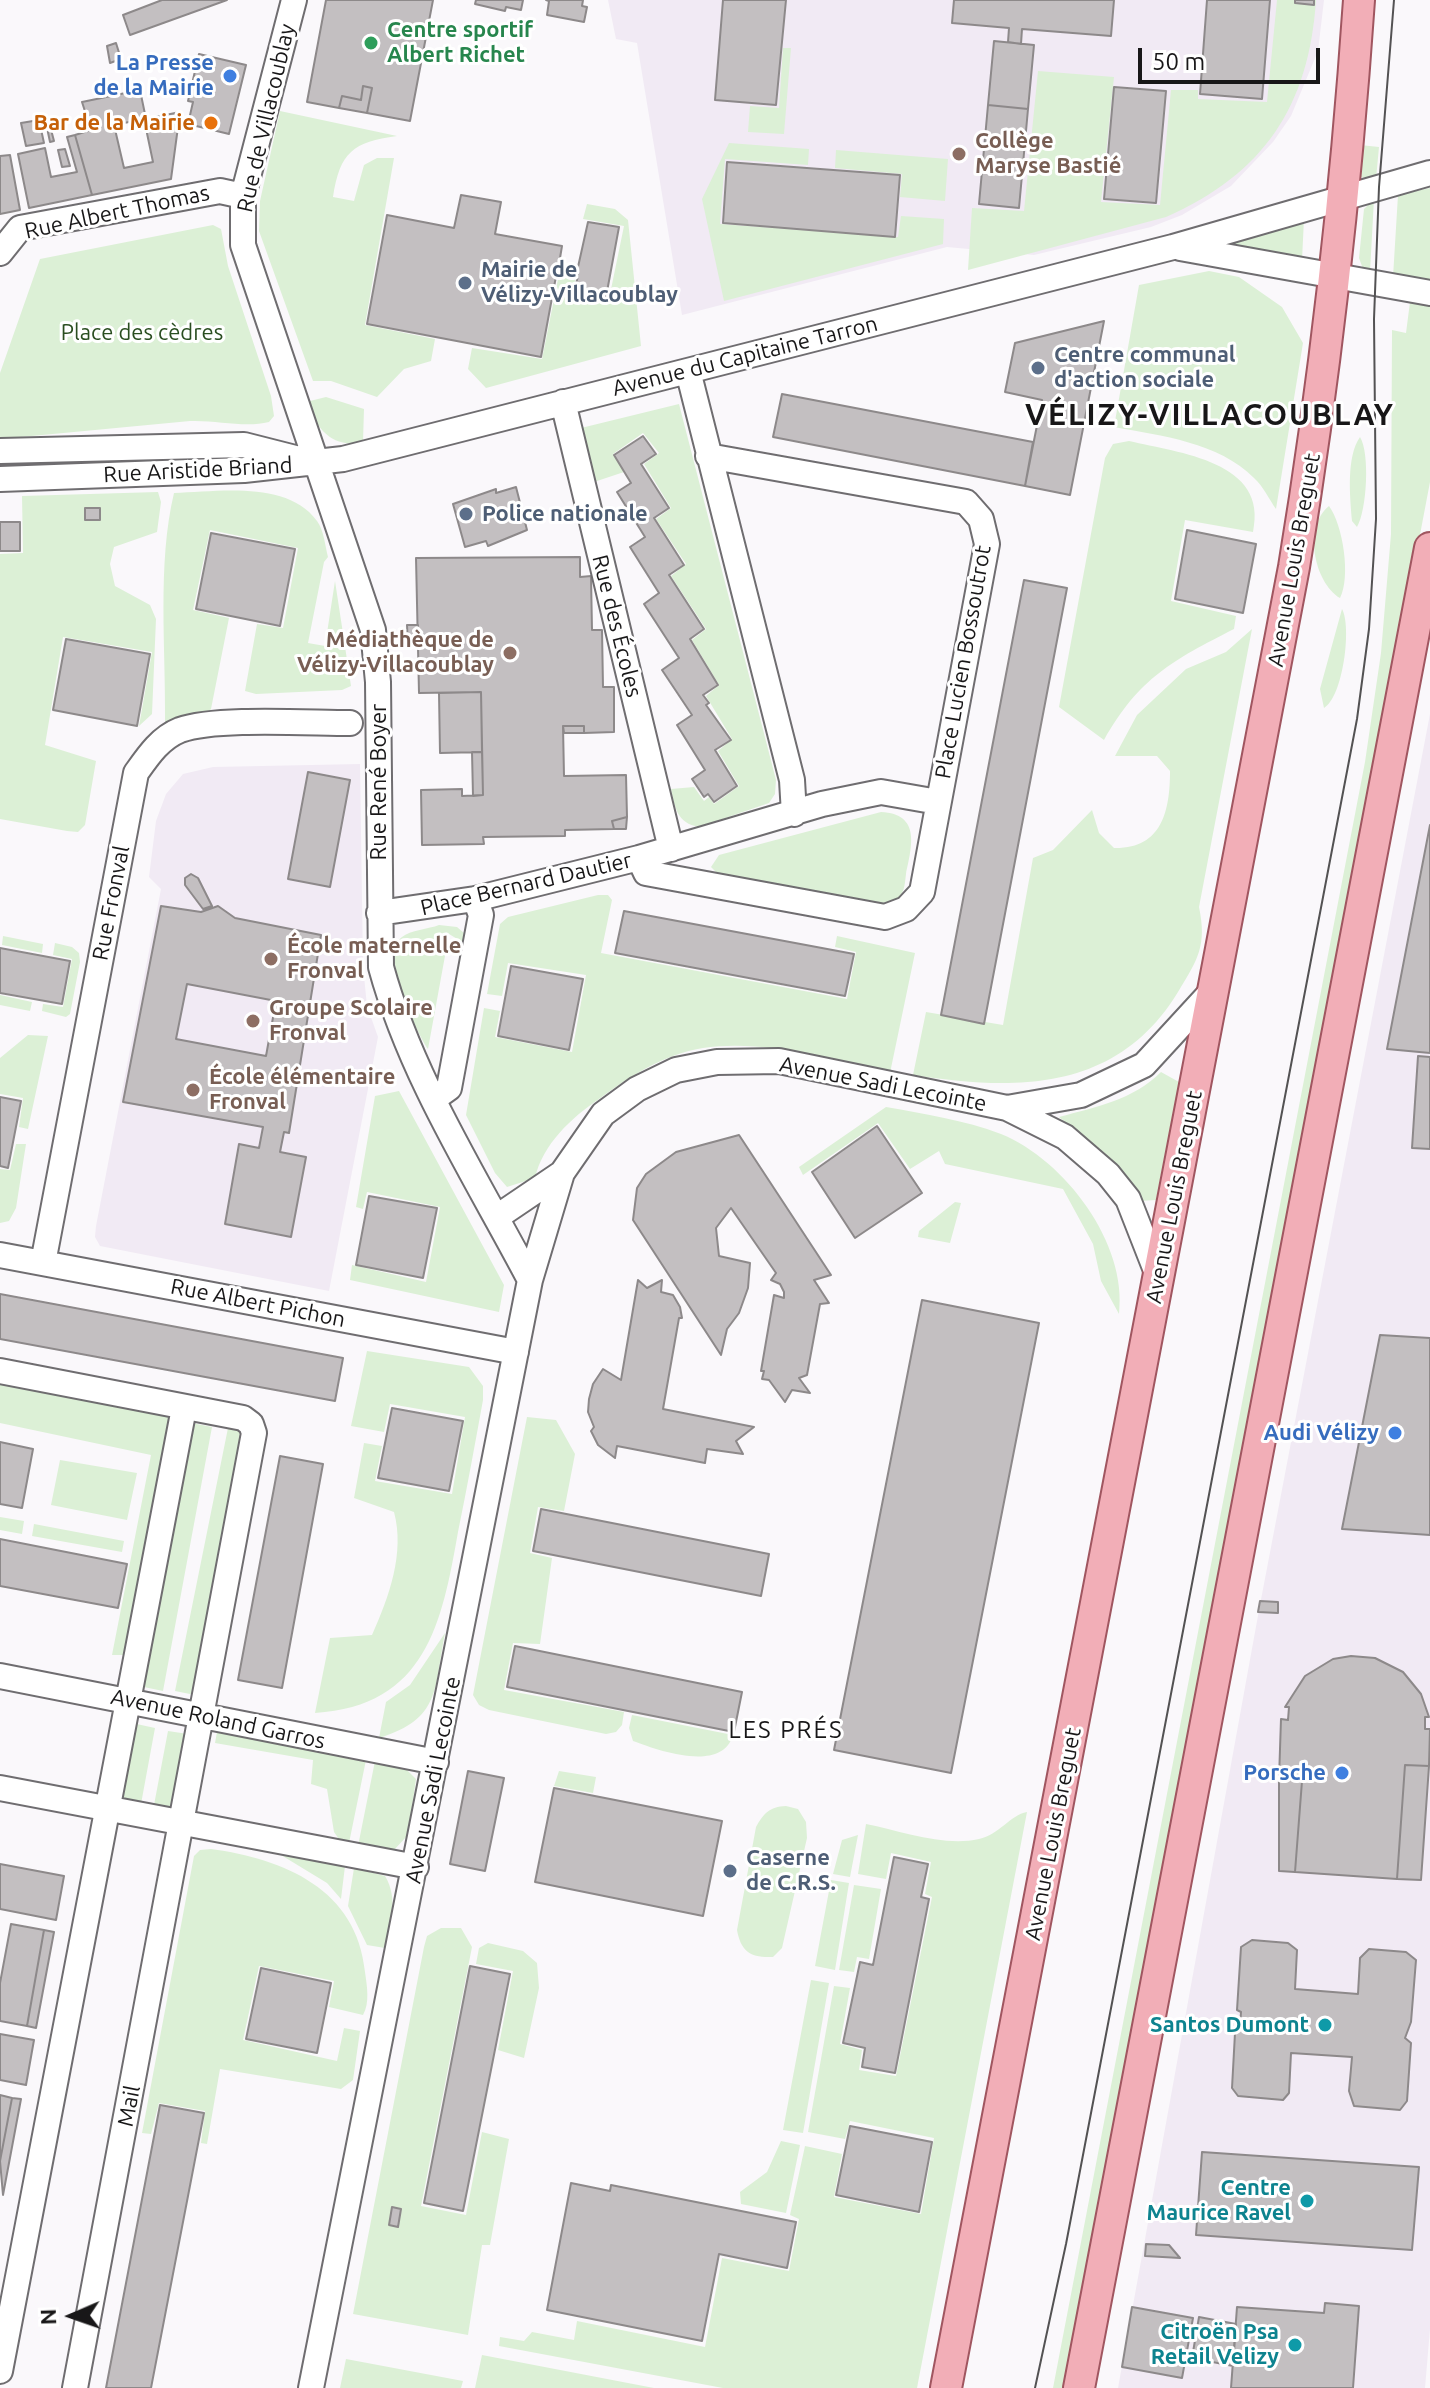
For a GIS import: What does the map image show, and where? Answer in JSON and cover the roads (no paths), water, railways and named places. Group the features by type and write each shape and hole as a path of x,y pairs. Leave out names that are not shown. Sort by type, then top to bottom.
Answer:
{"main road":[{"name":"Avenue Louis Breguet","path":"946,2388 1296,552 1321,403 1345,196 1359,0"},
{"path":"1079,2388 1430,548"}],"street":[{"name":"Rue de Villacoublay","path":"294,0 243,196 243,245 317,463"},
{"name":"Avenue du Capitaine Tarron","path":"317,463 1173,247 1430,173"},
{"name":"Rue Albert Thomas","path":"0,253 20,228 220,191 243,196"},
{"name":"Avenue du Capitaine Tarron","path":"1173,247 1430,293"},
{"path":"688,371 792,780 794,814"},
{"name":"Rue des Écoles","path":"563,402 671,849"},
{"name":"Rue Aristide Briand","path":"0,451 244,445 317,463"},
{"name":"Place Lucien Bossoutrot","path":"639,858 646,873 719,887 885,917 906,909 922,892 987,544 981,519 966,502 708,456"},
{"name":"Rue Aristide Briand","path":"0,479 317,463"},
{"name":"Rue René Boyer","path":"317,463 373,630 378,682 381,967 391,1005 435,1098 530,1280"},
{"name":"Rue Fronval","path":"43,1263 136,773 154,747 179,731 204,725 350,723"},
{"name":"Place Lucien Bossoutrot","path":"671,849 881,792 938,802"},
{"name":"Place Bernard Dautier","path":"379,913 475,899 671,849"},
{"path":"435,1098 449,1088 481,915 475,899"},
{"name":"Avenue Sadi Lecointe","path":"1007,1108 1081,1095 1144,1065 1213,990"},
{"name":"Avenue Sadi Lecointe","path":"311,2388 530,1280 562,1173 603,1114 676,1070 717,1062 779,1061 1007,1108 1065,1137 1108,1174 1128,1199 1159,1278"},
{"name":"Avenue Sadi Lecointe","path":"497,1217 562,1173"},
{"name":"Rue Albert Pichon","path":"0,1255 516,1352"},
{"name":"Mail","path":"0,1371 243,1418 251,1424 254,1433 75,2388"},
{"path":"0,2371 184,1408"},
{"name":"Avenue Roland Garros","path":"0,1676 436,1762"},
{"path":"0,1788 416,1867"}],"tram line":[{"path":"1035,2388 1066,2244 1357,719 1369,629 1376,519 1374,319 1379,187 1394,0"}],"place":[{"name":"Centre sportif Albert Richet","path":"371,43"},
{"name":"La Presse de la Mairie","path":"230,76"},
{"name":"Bar de la Mairie","path":"211,123"},
{"name":"Collège Maryse Bastié","path":"959,154"},
{"name":"Mairie de Vélizy-Villacoublay","path":"465,283"},
{"name":"Centre communal d'action sociale","path":"1038,368"},
{"name":"Police nationale","path":"466,514"},
{"name":"Médiathèque de Vélizy-Villacoublay","path":"510,653"},
{"name":"École maternelle Fronval","path":"271,959"},
{"name":"Groupe Scolaire Fronval","path":"253,1021"},
{"name":"École élémentaire Fronval","path":"193,1090"},
{"name":"Audi Vélizy","path":"1395,1433"},
{"name":"Porsche","path":"1342,1773"},
{"name":"Caserne de C.R.S.","path":"730,1871"},
{"name":"Santos Dumont","path":"1325,2025"},
{"name":"Centre Maurice Ravel","path":"1307,2201"},
{"name":"Citroën Psa Retail Velizy","path":"1295,2345"}],"district":[{"name":"VÉLIZY-VILLACOUBLAY","path":"1210,415"},
{"name":"LES PRÉS","path":"786,1730"}],"park label":[{"name":"Place des cèdres","path":"142,333"}]}
